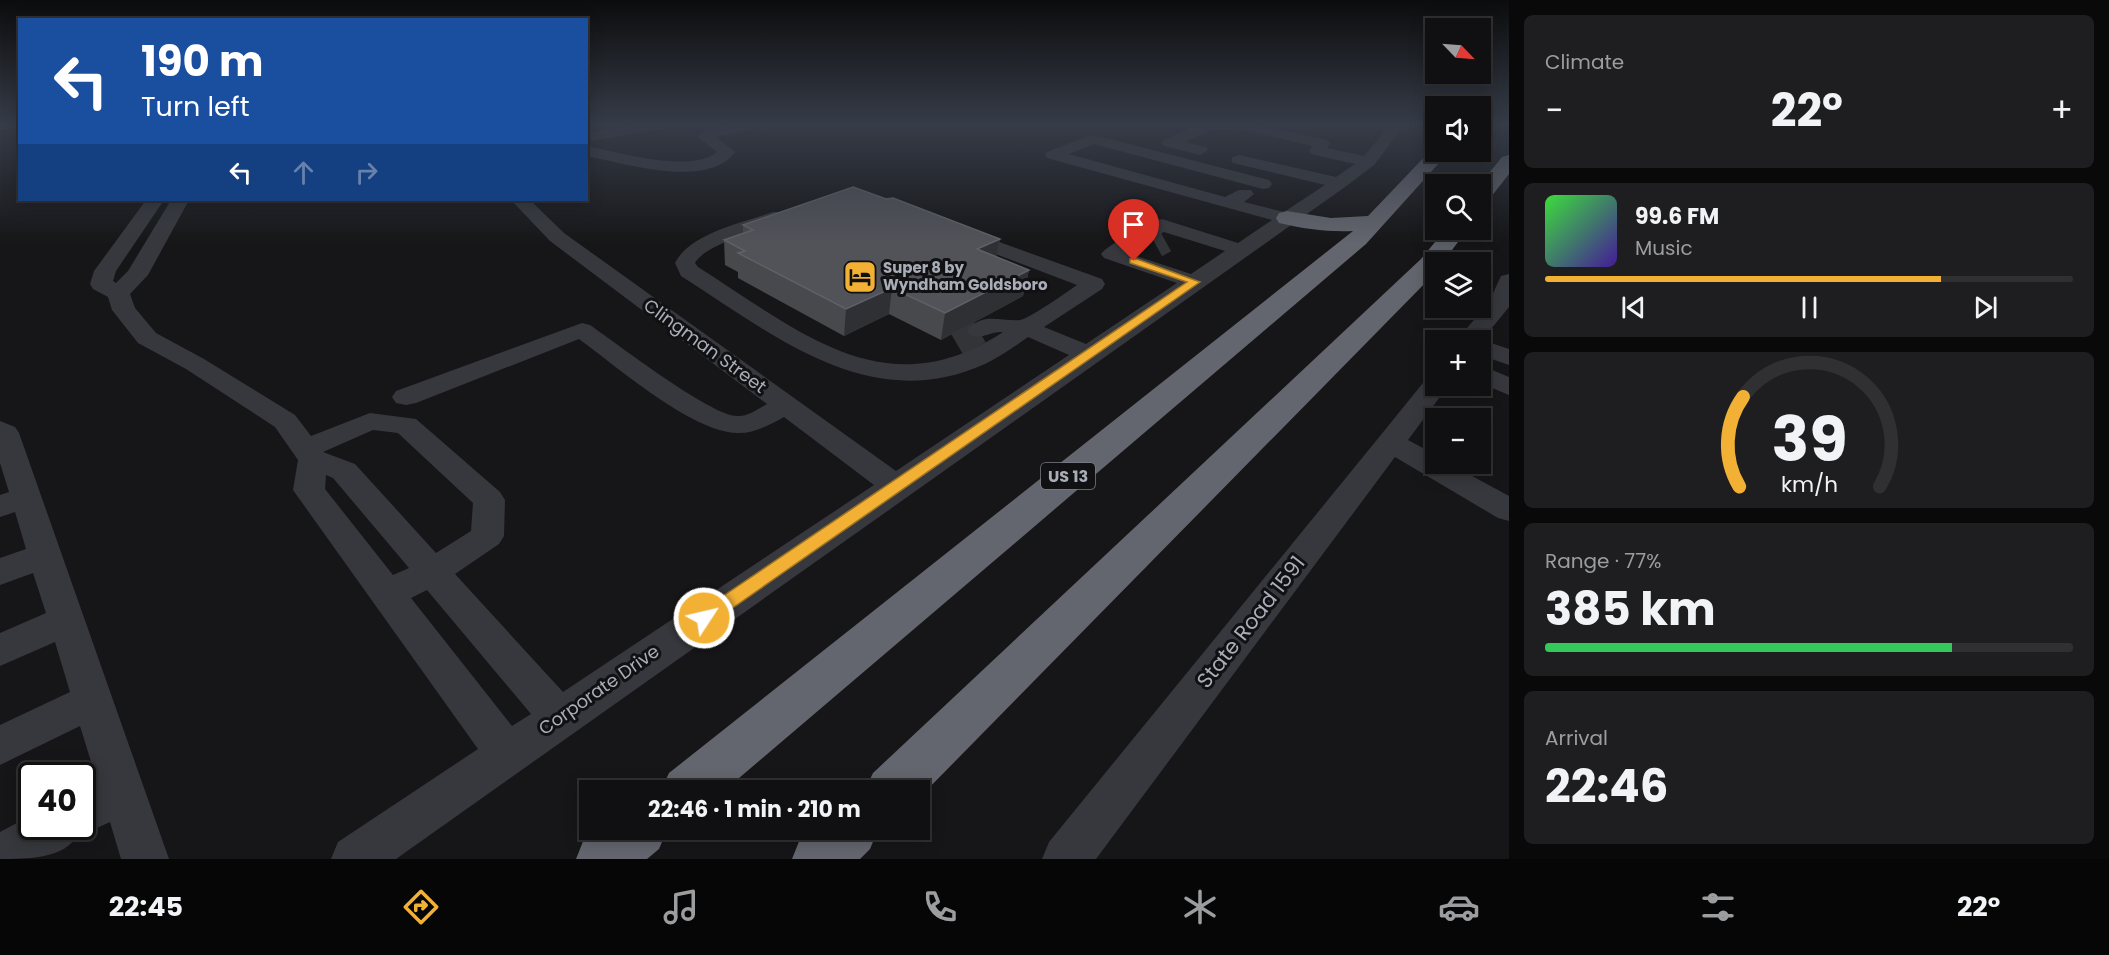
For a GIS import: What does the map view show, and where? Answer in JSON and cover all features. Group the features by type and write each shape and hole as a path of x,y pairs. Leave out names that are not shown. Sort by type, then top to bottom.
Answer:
{"highway":[{"name":"US 13","path":"699,780 1337,256 1375,221 1429,164"},
{"path":"1491,184 1506,164"},
{"path":"1287,218 1329,225 1356,225 1375,221"},
{"path":"1287,218 1325,238 1331,243 1337,256"},
{"path":"901,780 1430,264 1448,240"},
{"path":"604,859 628,840"},
{"path":"820,859 840,840"}],"street":[{"path":"672,164 709,164"},
{"path":"1086,164 1287,218"},
{"path":"1188,164 1263,184 1296,188 1339,183"},
{"path":"1240,164 1296,188"},
{"path":"1296,188 1310,164"},
{"name":"Corporate Drive","path":"355,859 1287,218 1296,188 1339,183 1365,164"},
{"path":"1227,203 1263,184"},
{"path":"154,201 105,272 102,284 118,293 124,310 147,338 195,364 285,421 309,455 344,471 560,718"},
{"path":"118,293 137,275 179,201"},
{"name":"Clingman Street","path":"521,201 557,237 896,486"},
{"path":"801,208 702,245 689,255 686,263 689,271 792,336 849,364 907,371 946,368 976,358 1094,284 940,226"},
{"path":"1195,282 1112,254 1183,232 1241,250"},
{"path":"1480,330 1505,306 1509,281"},
{"path":"979,331 995,324 1026,328 1089,354"},
{"path":"406,397 582,330 701,412 733,425 753,423 786,405"},
{"path":"946,368 957,344"},
{"path":"1491,350 1509,357"},
{"path":"1491,378 1509,387"},
{"name":"State Road 1591","path":"1066,859 1426,396"},
{"path":"309,455 370,421 406,425 489,500 488,536 432,572 387,594"},
{"path":"1390,442 1509,510"},
{"path":"4,445 13,502 45,555 145,859"},
{"path":"309,455 309,490 507,754"},
{"path":"0,572 45,555"},
{"path":"0,650 67,620"},
{"path":"0,746 93,700"},
{"path":"96,805 123,791"},
{"path":"0,858 33,840"}],"building":[{"name":"Super 8 by Wyndham Goldsboro","path":"853,187 886,199 893,198 1000,239 977,249 1029,270 945,313 892,288 846,309 738,253 745,251 724,240 753,230 743,225"}],"tunnel":[{"path":"1157,247 1166,242"},
{"path":"957,344 979,331"}],"place":[{"name":"Super 8 by Wyndham Goldsboro","path":"860,277"}],"route":[{"path":"704,618 1195,282 1134,261"}]}
